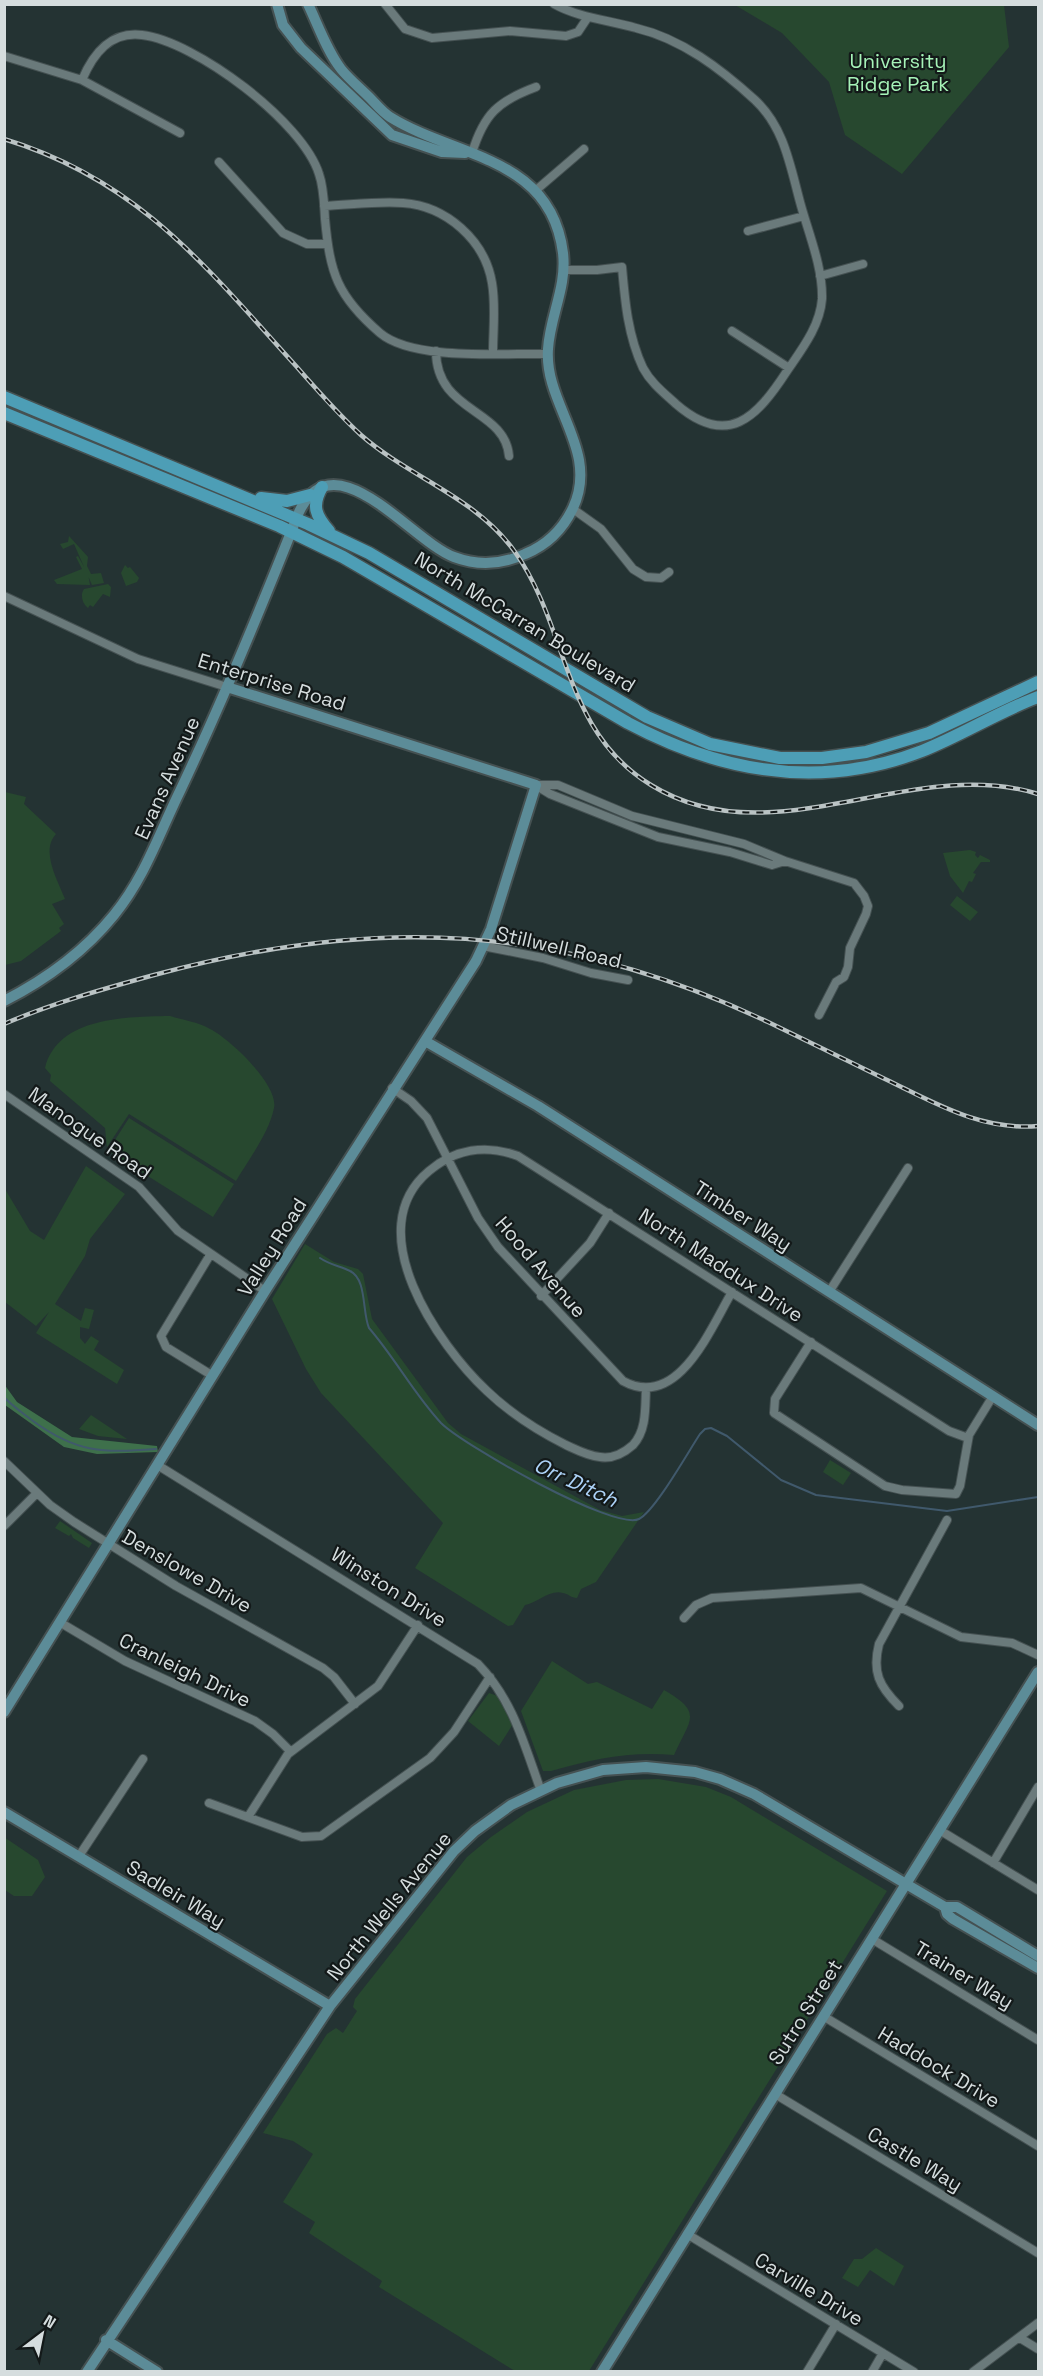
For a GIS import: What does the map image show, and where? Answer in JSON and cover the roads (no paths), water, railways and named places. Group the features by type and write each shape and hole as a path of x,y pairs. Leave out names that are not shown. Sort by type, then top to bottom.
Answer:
{"main road":[{"name":"North McCarran Boulevard","path":"4,397 334,536 391,565 664,726 734,751 780,758 822,758 885,748 929,733 1038,682"},
{"name":"North McCarran Boulevard","path":"4,413 291,532 375,573 655,738 709,759 788,773 866,767 922,751 1038,697"},
{"path":"322,487 314,508 316,514 334,536"},
{"path":"230,491 280,502 310,495"}],"street":[{"path":"277,4 283,25 301,48 392,135 442,152 472,153"},
{"path":"308,4 341,69 388,116 501,164 535,191 556,226 564,270 548,354 551,380 579,454 580,478 573,509 559,531 538,548 509,560 476,562 454,558 432,546 359,490 343,484 322,487 310,495"},
{"path":"385,4 405,29 432,38 510,32 566,36 578,32 588,17"},
{"path":"554,4 588,17 637,28 673,40 703,59 754,100 780,135 820,276 822,298 817,322 767,402 744,420 714,424 688,414 653,383 642,365 626,313 622,267 564,270"},
{"path":"82,80 98,51 113,40 130,35 159,39 205,61 244,87 294,134 315,162 322,185 327,244 332,270 342,292 379,332 407,348 548,354"},
{"path":"4,57 82,80 180,133"},
{"path":"472,153 482,126 496,108 516,94 536,87"},
{"path":"535,191 584,149"},
{"path":"219,162 283,233 307,244 327,244"},
{"path":"324,206 392,203 415,205 440,213 460,226 480,251 492,281 493,353"},
{"path":"748,231 804,216"},
{"path":"820,276 863,264"},
{"path":"732,331 789,368"},
{"path":"436,351 436,366 441,382 498,430 507,444 509,456"},
{"name":"Evans Avenue","path":"4,1001 38,983 72,958 106,925 131,892 156,847 227,687 296,519 310,495"},
{"path":"573,509 601,529 639,574 661,578 669,572"},
{"name":"Enterprise Road","path":"4,596 138,659 536,785 550,794 658,837 730,852 772,865 785,861"},
{"name":"Enterprise Road","path":"536,785 558,785 632,816 744,844 769,852 785,861 854,883 868,906 850,948 844,977 836,982 819,1015"},
{"name":"Valley Road","path":"4,1712 159,1466 265,1291 483,946 536,785"},
{"name":"Stillwell Road","path":"483,946 530,955 591,974 628,980"},
{"name":"Timber Way","path":"425,1041 538,1106 1038,1425"},
{"name":"Hood Avenue","path":"392,1088 411,1101 427,1118 485,1229 541,1296 616,1375 631,1385 646,1388"},
{"name":"Manogue Road","path":"4,1094 139,1187 178,1231 265,1291"},
{"name":"North Maddux Drive","path":"448,1158 476,1150 509,1153 526,1160 956,1435 968,1438"},
{"path":"448,1158 423,1176 410,1193 401,1216 400,1240 407,1267 425,1309 440,1334 471,1375 497,1399 534,1427 568,1446 599,1457 616,1456 637,1439 643,1422 646,1388 666,1383 682,1372 732,1292"},
{"path":"829,1292 908,1168"},
{"path":"541,1296 590,1243 609,1213"},
{"path":"210,1255 161,1336 166,1347 213,1376"},
{"path":"811,1342 775,1399 772,1409 777,1417 885,1486 902,1490 956,1494 960,1486 968,1438 993,1396"},
{"name":"Denslowe Drive","path":"4,1461 61,1514 176,1586 316,1664 334,1677 355,1704"},
{"name":"Winston Drive","path":"159,1466 468,1656 490,1677 511,1708 541,1791"},
{"path":"4,1526 37,1493"},
{"path":"900,1706 884,1690 876,1676 875,1661 879,1644 947,1520"},
{"path":"684,1618 696,1605 712,1598 852,1587 869,1590 898,1608 961,1637 1012,1643 1038,1655"},
{"name":"Cranleigh Drive","path":"61,1623 124,1661 255,1722 273,1734 290,1751"},
{"path":"248,1817 290,1751 355,1704 384,1678 418,1625"},
{"name":"Sutro Street","path":"602,2372 1038,1672"},
{"path":"209,1803 302,1837 321,1836 430,1758 454,1732 490,1677"},
{"path":"79,1856 143,1759"},
{"name":"North Wells Avenue","path":"87,2372 106,2340 330,2006 454,1851 500,1813 541,1791 589,1773 617,1768 658,1767 701,1774 753,1794 945,1907"},
{"path":"993,1863 1038,1787"},
{"name":"Sadleir Way","path":"4,1812 330,2006"},
{"path":"940,1831 1038,1890"},
{"path":"945,1907 957,1906 1038,1956"},
{"path":"945,1907 953,1918 1038,1968"},
{"name":"Trainer Way","path":"872,1939 1038,2040"},
{"name":"Haddock Drive","path":"823,2016 1038,2146"},
{"name":"Castle Way","path":"775,2094 1038,2253"},
{"name":"Carville Drive","path":"687,2234 914,2372"},
{"path":"973,2372 1038,2323"},
{"path":"807,2372 836,2324"},
{"path":"1020,2338 1038,2349"},
{"path":"106,2340 157,2372"},
{"path":"872,2372 883,2353"}],"waterway":[{"name":"Orr Ditch","path":"320,1258 355,1275 362,1288 369,1328 441,1423 478,1449 539,1484 601,1512 624,1519 639,1519 646,1514 700,1434 705,1429 711,1428 727,1436 781,1480 816,1495 947,1511 1038,1497"},
{"name":"Orr Ditch","path":"4,1397 49,1432 77,1445 120,1451 156,1449"}],"railway":[{"path":"4,139 52,156 94,178 132,203 200,261 328,402 361,435 400,464 462,502 499,533 515,552 533,582 583,708 600,736 622,763 651,785 697,805 745,812 793,810 941,786 990,785 1038,794"},
{"path":"4,1024 97,991 236,956 314,943 390,937 466,939 540,948 615,964 690,989 768,1022 940,1106 978,1120 997,1124 1038,1126"}],"park label":[{"name":"University Ridge Park","path":"898,72"}]}
